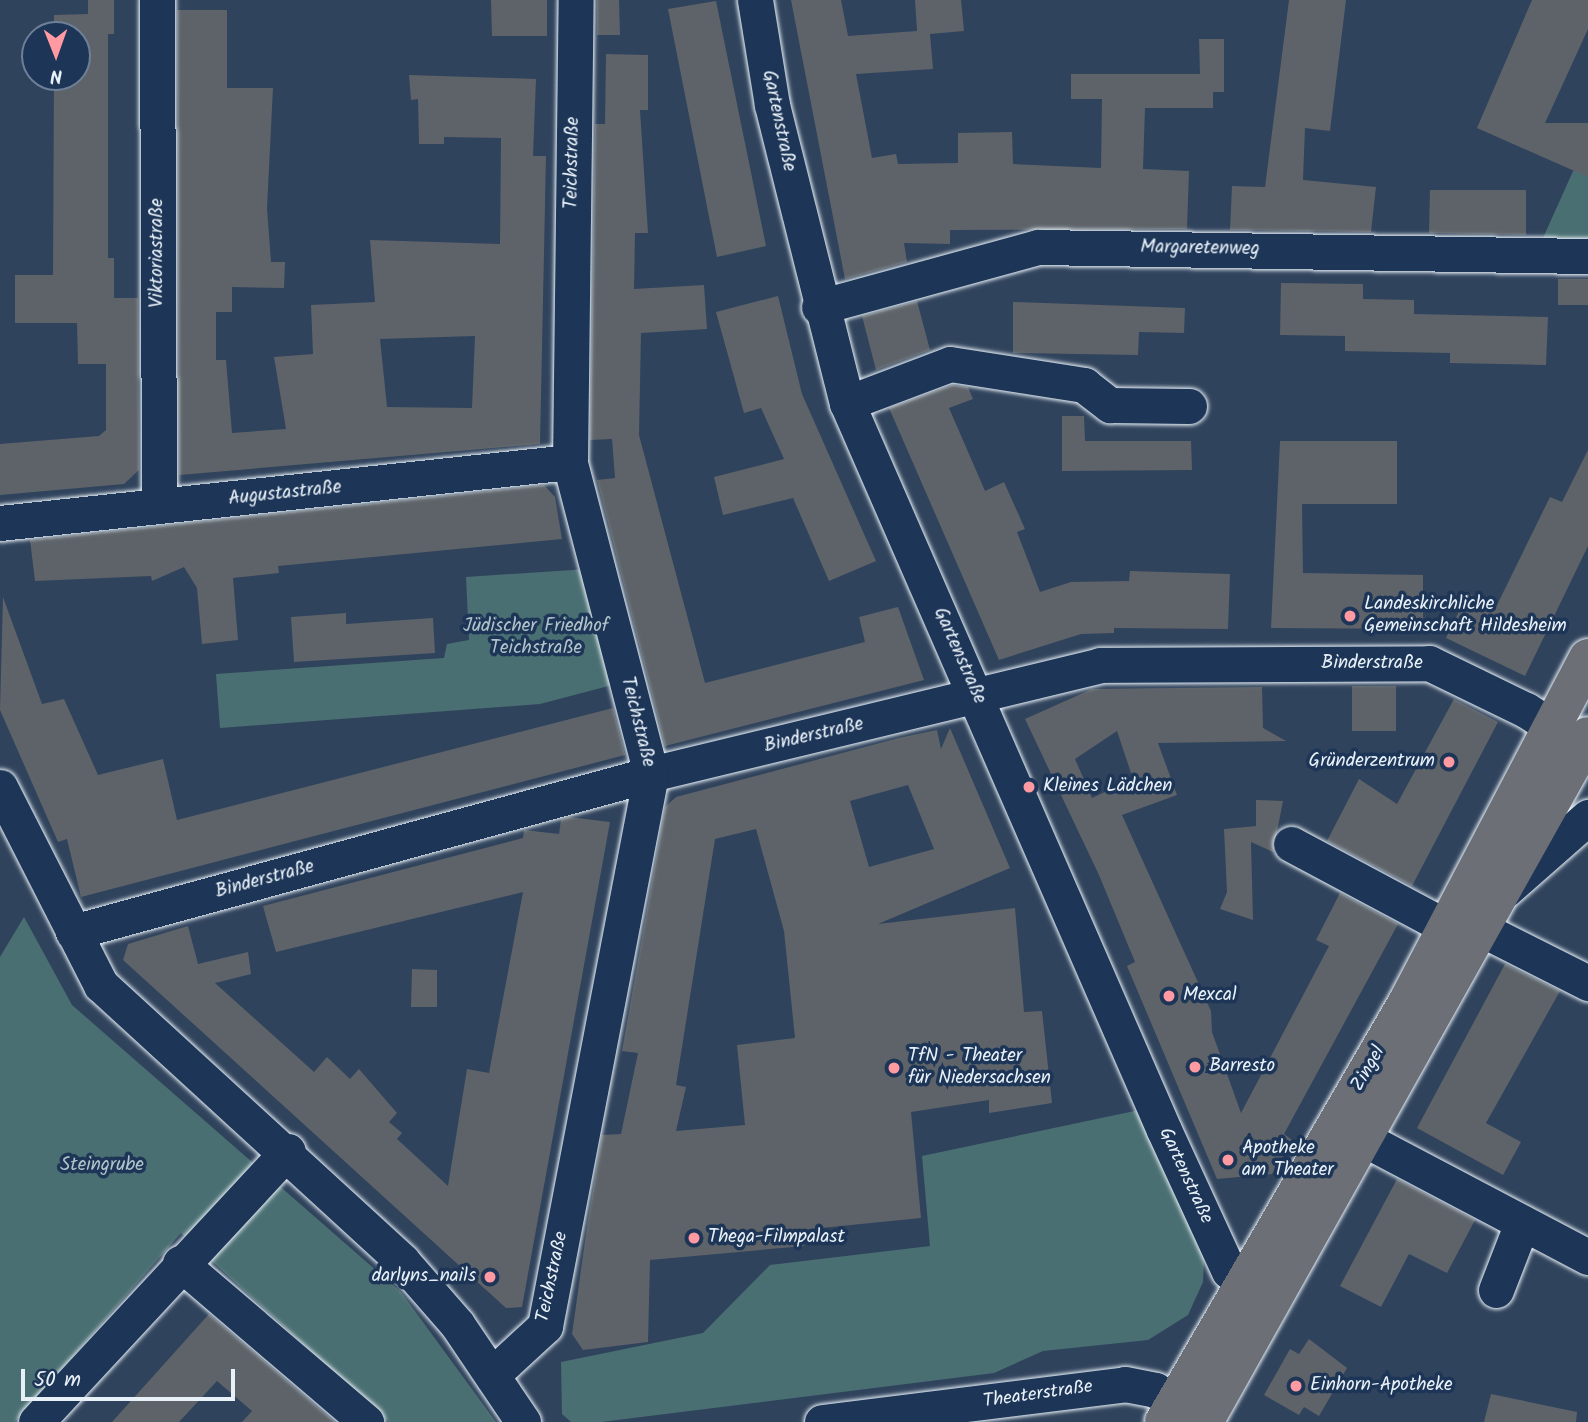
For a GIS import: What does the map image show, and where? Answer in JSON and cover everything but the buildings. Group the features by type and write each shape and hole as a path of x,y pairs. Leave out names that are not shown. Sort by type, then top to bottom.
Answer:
{"main road":[{"name":"Zingel","path":"1186,1417 1364,1139 1465,929 1505,890 1578,741 1588,658"},
{"name":"Zingel","path":"1186,1417 1244,1283 1465,929 1578,741"}],"street":[{"name":"Viktoriastraße","path":"157,0 159,506"},
{"name":"Teichstraße","path":"493,1374 545,1326 651,774 570,462 576,0"},
{"name":"Gartenstraße","path":"755,0 819,307 848,403 1164,1130 1229,1271 1244,1283"},
{"name":"Margaretenweg","path":"819,307 1038,247 1588,256"},
{"path":"848,403 950,365 1084,386 1110,405 1189,406"},
{"name":"Augustastraße","path":"0,523 570,462"},
{"name":"Binderstraße","path":"73,932 651,774 1100,666 1429,663 1578,741"},
{"path":"0,787 101,985 288,1151 402,1261 493,1374 523,1422"},
{"name":"Zingel","path":"1505,890 1588,817"},
{"path":"1291,844 1465,929 1588,984"},
{"path":"1364,1139 1588,1257"},
{"path":"36,1422 180,1263 288,1151"},
{"path":"1496,1290 1522,1223"},
{"path":"180,1263 366,1422"},
{"name":"Theaterstraße","path":"822,1422 1125,1384 1186,1417"}],"green space":[{"path":"1588,138 1588,249 1538,249"},
{"name":"Jüdischer Friedhof Teichstraße","path":"588,569 616,684 540,704 220,728 216,674 444,658 447,644 469,640 466,577"},
{"name":"Steingrube","path":"24,917 72,1005 401,1292 496,1422 389,1422 181,1233 15,1422 0,1422 0,957"},
{"path":"1144,1109 1205,1237 1203,1282 1188,1315 1148,1340 1043,1351 994,1373 601,1422 571,1422 562,1414 561,1362 703,1333 770,1265 930,1246 922,1156"}],"place":[{"name":"Landeskirchliche Gemeinschaft Hildesheim","path":"1350,616"},
{"name":"Gründerzentrum","path":"1449,762"},
{"name":"Kleines Lädchen","path":"1029,787"},
{"name":"Mexcal","path":"1169,996"},
{"name":"Barresto","path":"1195,1067"},
{"name":"TfN - Theater für Niedersachsen","path":"894,1068"},
{"name":"Apotheke am Theater","path":"1228,1160"},
{"name":"Thega-Filmpalast","path":"694,1238"},
{"name":"darlyns_nails","path":"490,1277"},
{"name":"Einhorn-Apotheke","path":"1296,1386"}]}
